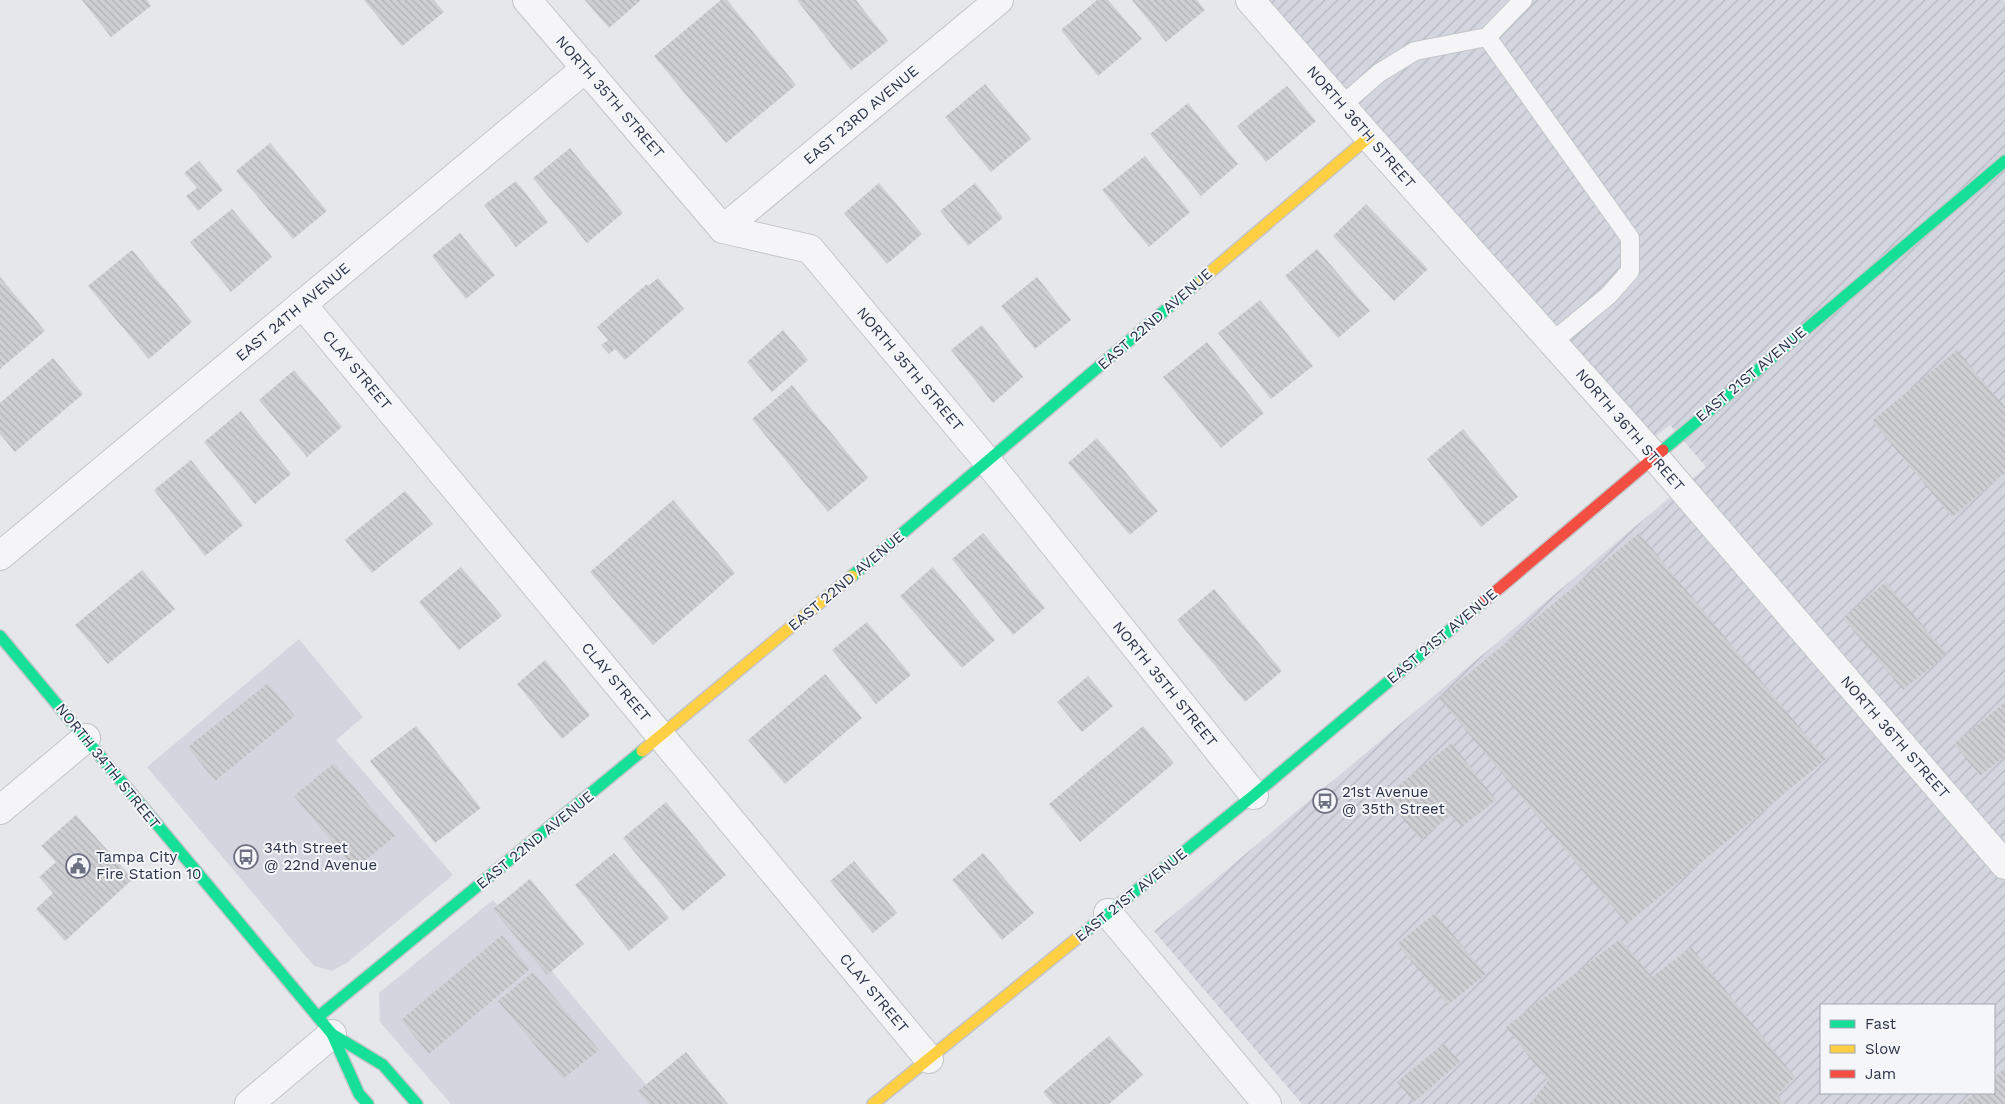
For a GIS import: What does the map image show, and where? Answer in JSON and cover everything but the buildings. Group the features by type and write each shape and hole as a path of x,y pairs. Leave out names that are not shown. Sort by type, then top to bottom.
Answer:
{"street":[{"name":"NORTH 35TH STREET","path":"527,0 723,229 810,249 988,462 1254,795"},
{"name":"EAST 23RD AVENUE","path":"723,229 999,0"},
{"name":"NORTH 36TH STREET","path":"1250,0 1368,137 1654,456 2005,865"},
{"name":"EAST 24TH AVENUE","path":"0,556 586,68"},
{"name":"EAST 22ND AVENUE","path":"249,1104 325,1026 661,736 988,462 1368,137"},
{"name":"EAST 21ST AVENUE","path":"873,1104 1254,795 2005,161"},
{"name":"CLAY STREET","path":"302,304 929,1060"},
{"name":"NORTH 34TH STREET","path":"0,636 325,1026 359,1094 368,1104"},
{"path":"0,810 86,738"},
{"path":"1108,913 1267,1104"},
{"name":"NORTH 34TH STREET","path":"325,1026 383,1065 417,1104"}],"lane":[{"path":"1341,106 1378,73 1415,52 1487,36 1523,0"},
{"path":"1487,36 1630,238 1630,271 1609,295 1552,342"}],"shaded area":[{"path":"1264,0 2003,0 2005,2 2005,1104 1302,1104 1154,931 1706,467 1670,425 1652,439"},
{"path":"299,639 363,717 336,740 453,875 348,962 332,971 314,966 147,767"},
{"path":"493,900 662,1104 451,1104 380,1022 379,993"}],"traffic: fast":[{"path":"1663,450 2005,161"},
{"path":"852,576 1202,279"},
{"path":"1080,936 1254,795 1483,602"},
{"path":"0,636 332,1034 359,1094 368,1104"},
{"path":"318,1017 642,751"},
{"path":"332,1034 383,1065 417,1104"}],"traffic: slow":[{"path":"1202,279 1369,137"},
{"path":"642,751 852,576"},
{"path":"873,1104 1080,936"}],"traffic: jam":[{"path":"1483,602 1663,450"}],"place":[{"name":"21st Avenue @ 35th Street","path":"1325,801"},
{"name":"34th Street @ 22nd Avenue","path":"246,857"},
{"name":"Tampa City Fire Station 10","path":"78,866"}]}
